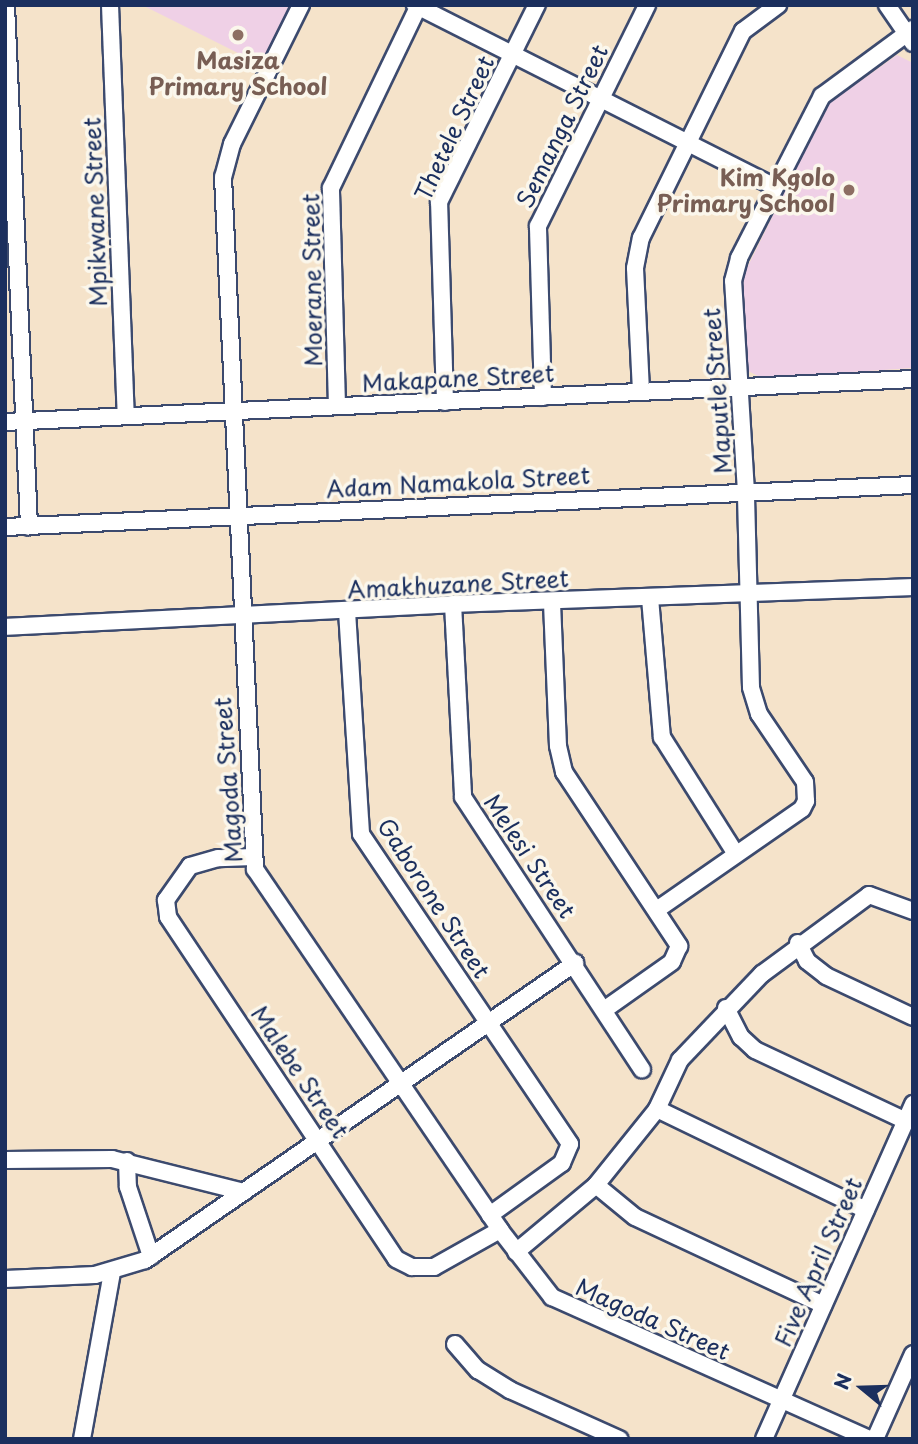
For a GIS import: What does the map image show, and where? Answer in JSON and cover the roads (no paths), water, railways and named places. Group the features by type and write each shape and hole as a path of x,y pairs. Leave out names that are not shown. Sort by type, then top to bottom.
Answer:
{"street":[{"path":"6,5 29,526"},
{"name":"Mpikwane Street","path":"110,5 126,416"},
{"name":"Magoda Street","path":"301,5 225,160 236,515 253,857 259,877 542,1288 561,1303 869,1439"},
{"name":"Thetele Street","path":"445,402 437,215 537,5"},
{"name":"Semanga Street","path":"543,397 536,236 647,5"},
{"path":"641,391 636,257 687,143 743,31 778,5"},
{"path":"887,5 911,35"},
{"path":"417,6 775,187"},
{"name":"Moerane Street","path":"337,406 331,188 417,6"},
{"name":"Maputle Street","path":"736,854 802,809 806,801 805,782 754,701 746,592 746,492 733,281 775,187 822,96 911,35"},
{"name":"Makapane Street","path":"5,422 445,402 739,385 913,379"},
{"name":"Adam Namakola Street","path":"5,527 913,485"},
{"name":"Amakhuzane Street","path":"5,627 453,604 552,603 746,592 913,587"},
{"path":"650,598 662,737 736,854 658,909"},
{"path":"552,603 558,746 564,772 677,941 677,957 604,1010"},
{"name":"Melesi Street","path":"453,604 463,797 575,963 642,1069"},
{"name":"Gaborone Street","path":"347,611 361,834 568,1138 570,1149 562,1163 490,1214"},
{"name":"Malebe Street","path":"253,857 218,858 190,866 166,900 168,917 396,1259 406,1266 434,1267 500,1230"},
{"path":"516,1252 596,1185 657,1109 680,1060 726,1008 799,943 869,895 913,911"},
{"path":"799,943 807,961 827,976 913,1017"},
{"path":"5,1279 112,1272 150,1256 320,1142 575,963"},
{"path":"726,1008 741,1037 755,1050 906,1121"},
{"name":"Five April Street","path":"764,1439 913,1104"},
{"path":"657,1109 866,1210"},
{"path":"5,1160 127,1161 244,1192"},
{"path":"127,1161 128,1187 150,1256"},
{"path":"596,1185 635,1217 824,1305"},
{"path":"82,1439 112,1272"},
{"path":"455,1344 478,1370 502,1386 619,1439"},
{"path":"875,1439 913,1354"}],"place":[{"name":"Masiza Primary School","path":"238,35"},
{"name":"Kim Kgolo Primary School","path":"849,190"}]}
